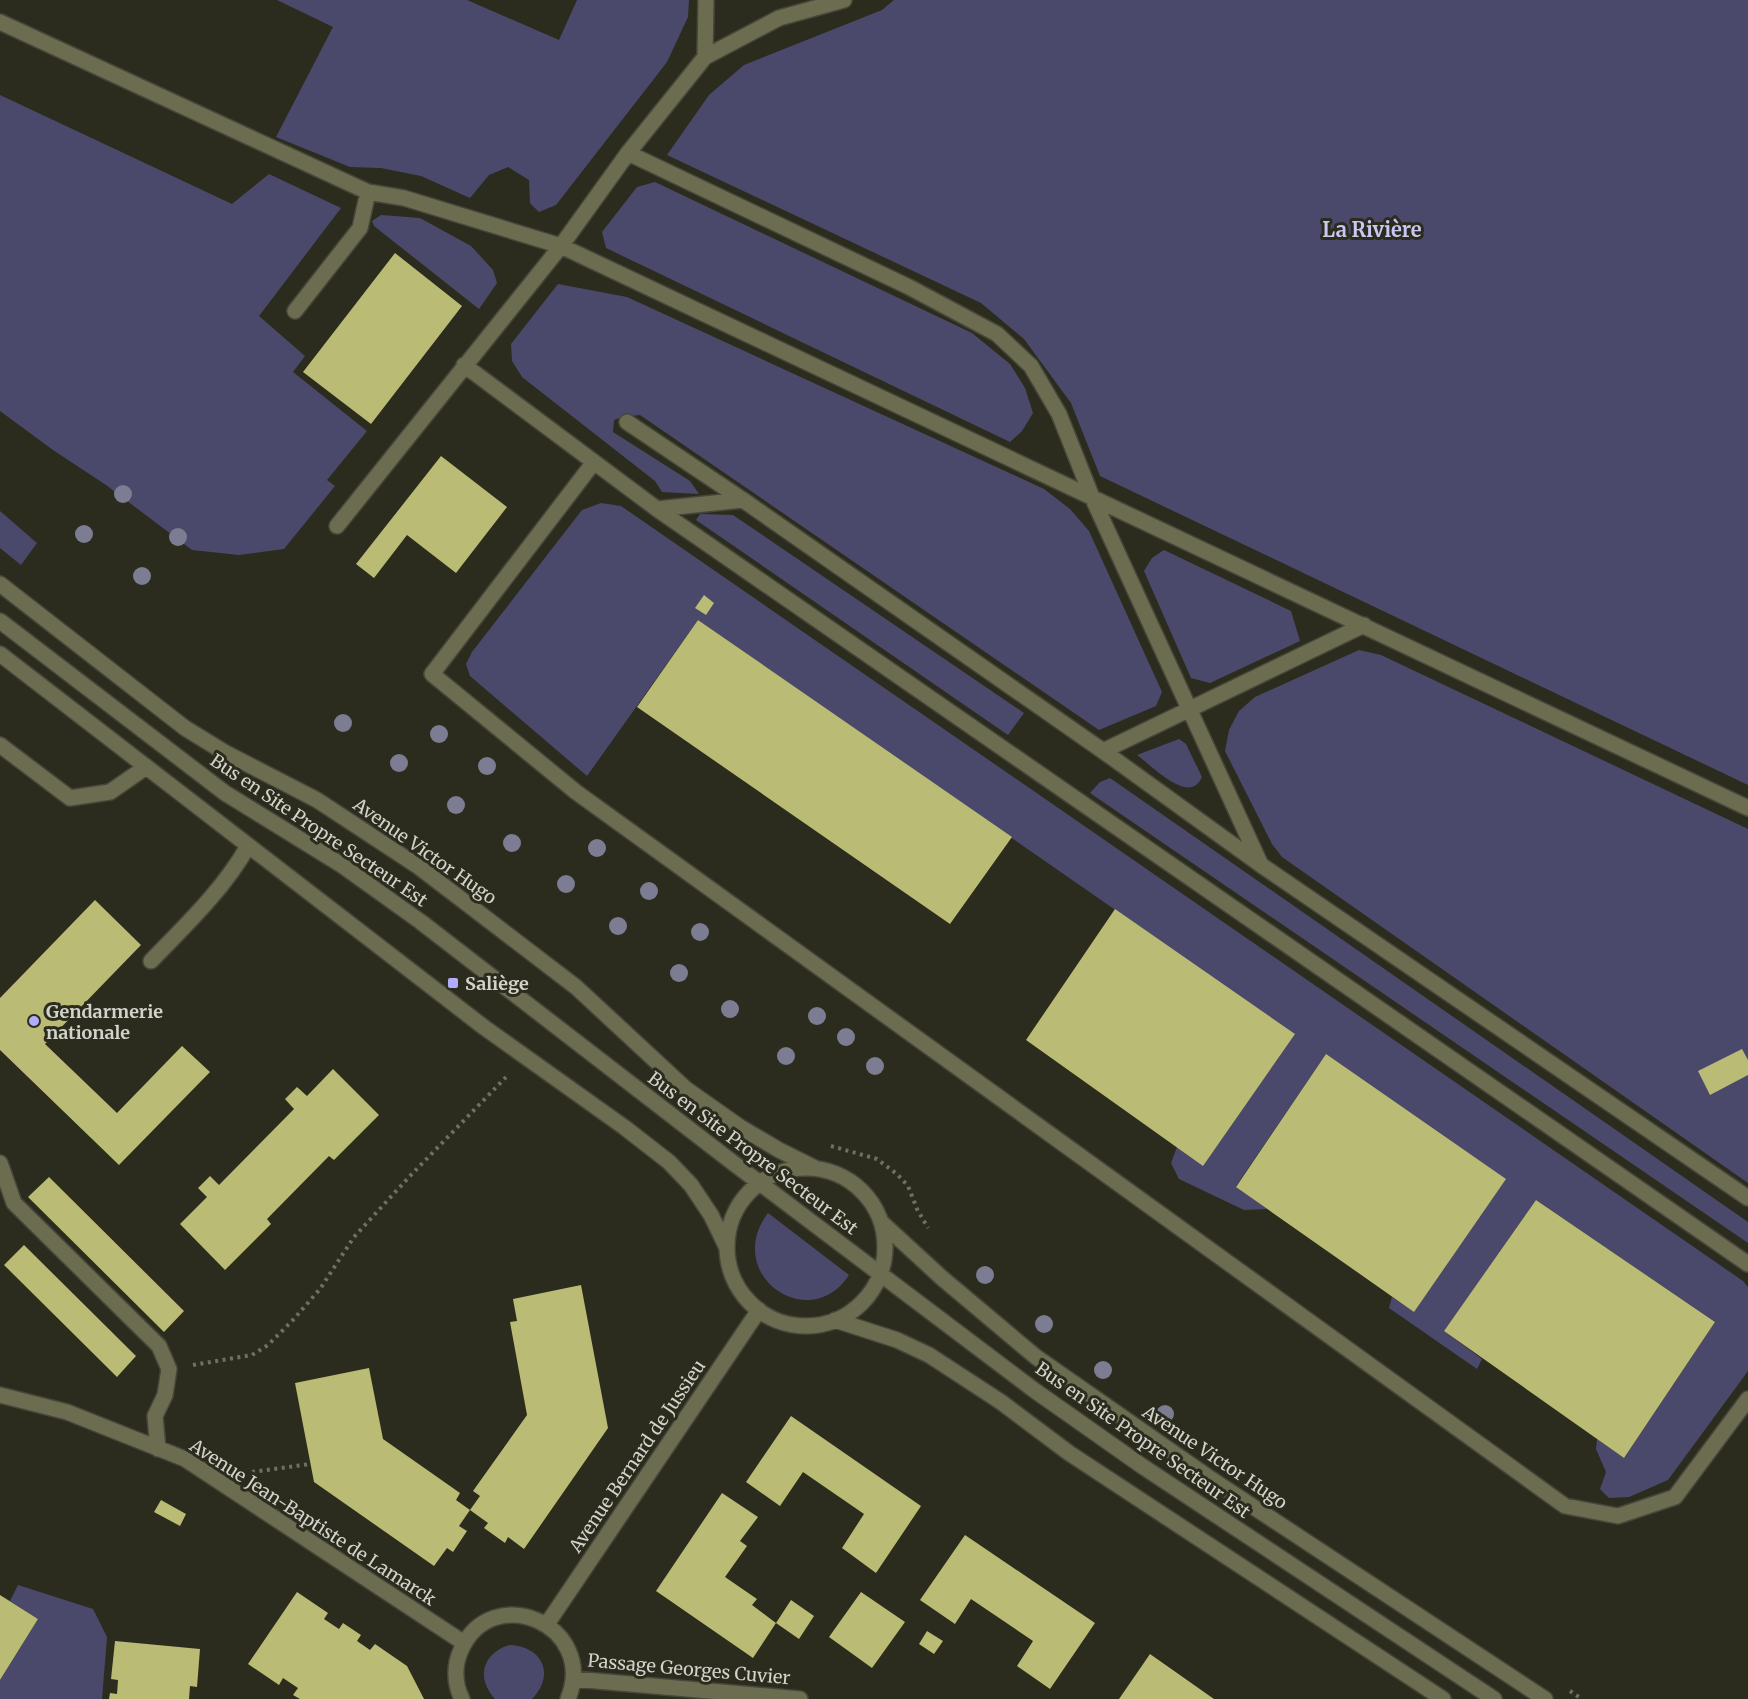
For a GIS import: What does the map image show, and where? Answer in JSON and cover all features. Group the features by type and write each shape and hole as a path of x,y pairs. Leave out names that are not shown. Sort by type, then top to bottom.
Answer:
{"street":[{"path":"705,57 706,0"},
{"path":"337,526 561,246 628,153 705,57 779,18 844,0"},
{"path":"0,22 368,192 404,198 561,246 1748,808"},
{"path":"628,153 909,287 997,334 1031,366 1059,414 1092,497 1261,865"},
{"path":"295,311 360,228 368,192"},
{"path":"464,365 657,509 1748,1264"},
{"path":"627,422 1103,751 1261,865 1748,1198"},
{"path":"594,462 432,674 576,792 1565,1506 1618,1516 1675,1497 1748,1399"},
{"path":"657,509 742,500"},
{"name":"Avenue Victor Hugo","path":"0,584 185,728 224,752 317,800 420,867 576,987 686,1089 740,1127 814,1168"},
{"name":"Bus en Site Propre Secteur Est","path":"0,621 225,793 340,864 406,912 759,1183 1034,1390 1143,1467 1494,1699"},
{"path":"1103,751 1364,625"},
{"path":"0,654 525,1057 669,1162 691,1185 711,1215 727,1248 732,1276 748,1301 759,1310 776,1320 796,1325 815,1325 835,1320 850,1312 873,1289 880,1274 885,1239 873,1204 860,1189 847,1179 831,1172 814,1168 795,1168 777,1173 759,1183 746,1196 735,1211 729,1229 727,1248"},
{"path":"0,745 70,798 110,792 146,767"},
{"path":"150,961 186,926 237,866 248,846"},
{"path":"0,1163 14,1203 159,1346 169,1370 165,1395 155,1416 158,1449"},
{"name":"Avenue Victor Hugo","path":"881,1222 942,1278 1036,1358 1208,1477 1545,1699"},
{"name":"Avenue Bernard de Jussieu","path":"547,1624 759,1310"},
{"path":"835,1320 897,1340 929,1355 1001,1402 1069,1453 1443,1699"},
{"name":"Avenue Jean-Baptiste de Lamarck","path":"0,1395 67,1412 185,1459 464,1643"},
{"path":"462,1699 458,1692 456,1675 457,1659 464,1643 481,1626 502,1616 518,1615 547,1624 560,1635 568,1648 573,1663 574,1678 568,1699"},
{"name":"Passage Georges Cuvier","path":"574,1678 800,1699"}],"path":[{"path":"169,1370 252,1356 268,1345 320,1289 354,1238 410,1176 525,1057"},
{"path":"237,1492 252,1471 310,1464"}],"shaded area":[{"path":"277,0 467,0 559,40 577,0 689,0 688,17 667,62 556,205 539,212 530,203 529,180 508,167 489,175 470,198 421,176 381,168 350,167 276,137 333,27"},
{"path":"894,0 1748,0 1748,785 1100,476 1071,403 1024,339 981,303 667,155 709,95 744,65 882,10"},
{"path":"0,95 232,204 269,174 341,208 259,316 305,356 293,372 367,431 327,480 335,486 284,549 239,555 192,550 106,485 0,411"},
{"path":"655,182 972,333 1010,364 1025,388 1033,413 1022,431 1010,442 606,248 602,232 637,187"},
{"path":"381,215 420,218 471,246 493,270 497,283 479,309 374,226 372,221"},
{"path":"558,284 627,297 1044,489 1070,509 1089,531 1162,692 1156,706 1099,730 640,415 614,420 613,432 690,481 699,494 662,492 655,481 522,377 512,361 511,344"},
{"path":"601,503 621,506 1743,1281 1748,1287 1748,1371 1668,1480 1629,1497 1609,1498 1600,1489 1606,1472 1596,1449 1597,1439 1624,1458 1715,1322 1536,1200 1444,1331 1482,1359 1477,1369 1389,1308 1392,1297 1414,1311 1326,1054 1236,1186 1267,1209 1244,1210 1179,1179 1171,1163 1177,1147 1203,1165 1294,1034 698,620 587,776 470,676 466,664 472,652 582,510"},
{"path":"0,511 37,543 21,565 0,548"},
{"path":"700,514 733,515 1024,713 1008,735 696,520"},
{"path":"1164,550 1291,611 1300,641 1210,683 1191,678 1144,571 1152,558"},
{"path":"1359,650 1381,655 1748,829 1748,1183 1282,857 1272,844 1225,751 1229,730 1239,711 1255,697"},
{"path":"1179,739 1186,744 1202,777 1196,785 1180,786 1137,755"},
{"path":"1110,778 1748,1222 1748,1243 1090,793 1100,782"},
{"path":"768,1213 849,1275 832,1292 813,1300 794,1298 776,1290 763,1276 756,1257 757,1236"},
{"path":"18,1585 93,1609 107,1637 102,1699 0,1699 0,1680 38,1619 10,1601"},
{"path":"509,1645 530,1650 542,1663 543,1680 532,1699 495,1699 485,1683 484,1675 488,1661 493,1654"}],"building":[{"path":"395,253 462,306 371,424 303,372"},
{"path":"441,456 507,507 456,573 407,535 374,578 356,564"},
{"path":"704,595 714,603 706,615 695,608"},
{"path":"698,620 1012,837 950,924 637,707"},
{"name":"Gendarmerie nationale","path":"95,900 141,945 45,1044 117,1113 182,1046 210,1072 119,1165 0,1050 0,998"},
{"path":"1115,909 1295,1034 1203,1166 1026,1040"},
{"path":"1742,1049 1748,1060 1748,1075 1710,1095 1698,1071"},
{"path":"1326,1054 1506,1179 1414,1312 1236,1187"},
{"path":"333,1069 379,1115 334,1160 329,1156 267,1219 271,1224 225,1270 180,1224 207,1197 198,1188 210,1176 219,1185 294,1109 285,1099 297,1087 307,1096"},
{"path":"49,1177 184,1311 164,1332 28,1197"},
{"path":"1536,1200 1715,1322 1624,1458 1444,1331"},
{"path":"24,1245 136,1356 117,1377 4,1265"},
{"path":"581,1285 608,1428 524,1549 508,1537 505,1543 484,1528 488,1523 470,1510 480,1496 473,1491 527,1415 510,1322 517,1321 513,1299"},
{"path":"369,1368 383,1439 460,1493 456,1500 470,1510 459,1526 467,1531 453,1552 447,1548 434,1566 314,1482 295,1383"},
{"path":"791,1416 921,1506 876,1573 842,1548 864,1514 803,1472 780,1506 746,1482"},
{"path":"722,1493 758,1517 740,1541 747,1546 725,1577 757,1599 752,1605 776,1623 753,1658 656,1591"},
{"path":"161,1500 186,1514 180,1526 154,1512"},
{"path":"965,1535 1095,1623 1050,1689 1017,1666 1033,1641 971,1599 955,1624 920,1600"},
{"path":"297,1592 328,1613 324,1619 339,1629 343,1623 361,1635 357,1641 370,1650 375,1644 407,1666 424,1699 300,1699 293,1695 298,1688 283,1678 279,1685 248,1664"},
{"path":"861,1592 905,1622 872,1668 829,1637"},
{"path":"0,1595 38,1619 0,1680"},
{"path":"791,1600 814,1616 799,1639 776,1623"},
{"path":"927,1631 943,1641 934,1654 919,1644"},
{"path":"115,1641 200,1649 197,1687 190,1686 189,1699 109,1699 110,1693 117,1694 118,1680 111,1679"},
{"path":"1150,1654 1214,1699 1119,1699"}],"place":[{"name":"Saliège","path":"453,983"},
{"name":"Gendarmerie nationale","path":"34,1021"}],"district":[{"name":"La Rivière","path":"1372,229"}]}
